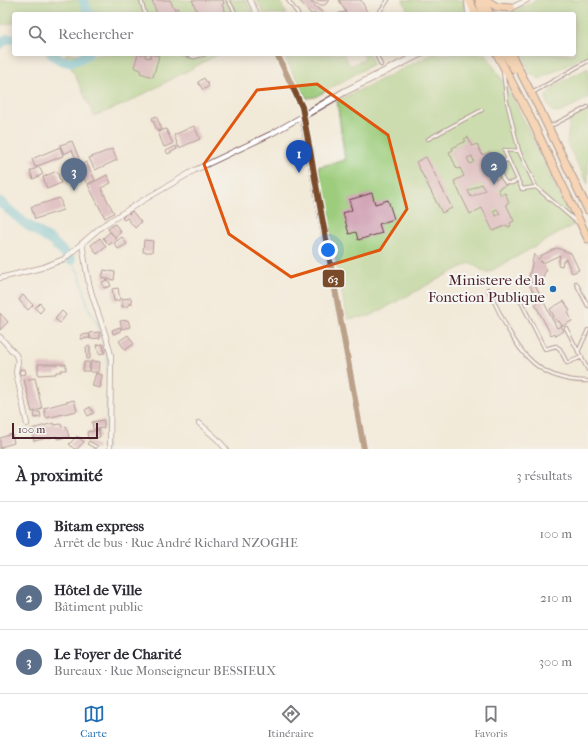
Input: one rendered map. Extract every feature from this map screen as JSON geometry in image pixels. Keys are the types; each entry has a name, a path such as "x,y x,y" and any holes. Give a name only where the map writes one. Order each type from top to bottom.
{"main road":[{"path":"469,0 475,12"},
{"path":"478,0 482,12"},
{"path":"484,0 497,7 511,8"},
{"path":"484,0 489,12"},
{"path":"508,12 511,8"},
{"path":"499,56 588,239"},
{"path":"500,56 527,85"},
{"path":"512,56 588,210"},
{"path":"529,115 540,110"},
{"path":"575,184 588,193"}],"street":[{"path":"250,0 256,12"},
{"path":"469,0 469,12"},
{"path":"511,8 527,0"},
{"path":"278,56 302,107 364,449"},
{"path":"0,278 41,268 64,259 117,216 188,174 271,134 344,92 416,56"},
{"path":"82,243 90,289 109,342 112,356 110,449"},
{"path":"0,337 16,355 18,362 16,372 28,424"},
{"path":"199,423 218,439 226,449"}],"lane":[{"path":"141,0 144,12"},
{"path":"228,0 235,12"},
{"path":"288,0 297,12"},
{"path":"379,12 387,1 383,0"},
{"path":"377,56 381,65"},
{"path":"531,93 588,61"},
{"path":"502,64 507,102 519,151 536,187 581,226"},
{"path":"548,127 588,107"},
{"path":"428,138 482,110"},
{"path":"519,151 504,150 522,188 536,187"},
{"path":"508,159 504,161 500,167 500,176 506,183 512,183 518,180"},
{"path":"576,283 588,306"},
{"path":"488,289 514,341 534,364 557,378 572,381 588,381"},
{"path":"516,292 545,349 556,346 560,349 567,363 582,357"},
{"path":"566,328 588,370"},
{"path":"578,352 588,330"}],"highlighted area":[{"path":"317,84 388,135 407,209 380,250 291,277 229,234 204,164 257,90"}],"green space":[{"path":"0,0 246,0 252,12 12,12 12,23 0,25"},
{"path":"257,0 281,0 282,7 286,12 263,12"},
{"path":"403,0 462,0 464,4 464,12 408,12"},
{"path":"536,0 588,0 588,55 539,79 530,73 522,56 576,56 576,12 512,12"},
{"path":"66,56 215,56 125,104 94,116"},
{"path":"285,56 345,56 350,66 365,59 364,56 370,56 373,64 315,97 307,98 302,92"},
{"path":"429,56 487,56 514,100 574,225 487,273 470,263 370,316 347,319 318,167 345,160 337,101"},
{"path":"588,68 588,98 559,113 552,111 547,103 546,96 556,85"},
{"path":"588,108 588,184 567,144 570,117"}],"building":[{"path":"152,0 170,0 175,10 177,7 179,12 156,12"},
{"path":"192,0 223,0 224,3 222,5 226,12 197,12"},
{"path":"299,0 308,0 322,12 309,12"},
{"path":"312,0 329,0 325,5 321,5 314,3"},
{"path":"339,0 361,0 367,12 346,12"},
{"path":"137,56 145,56 150,58 150,56 159,56 153,77 140,73 141,70 134,67"},
{"path":"204,78 209,86 203,90 198,82"},
{"path":"156,116 162,129 157,131 152,118"},
{"path":"194,126 200,139 179,148 174,135"},
{"path":"166,129 173,144 164,147 158,132"},
{"path":"468,137 472,146 477,144 482,155 490,152 496,164 488,168 491,173 494,172 496,176 493,178 495,180 502,177 506,185 498,189 501,195 505,193 509,202 506,204 514,221 510,223 511,226 508,227 507,225 493,231 482,208 470,214 454,181 464,176 460,168 457,169 449,152 453,150 452,148 466,141 464,139","holes":["472,156 474,162 470,164 467,158","481,184 485,190 471,197 468,191","497,209 500,214 496,216 493,211"]},
{"path":"72,141 81,163 78,164 72,150 64,154 60,145"},
{"path":"176,146 177,149 168,154 166,151"},
{"path":"60,147 63,156 35,167 32,159"},
{"path":"112,149 117,160 95,170 89,158"},
{"path":"426,157 452,208 442,213 416,162"},
{"path":"86,162 95,180 87,184 78,167"},
{"path":"39,167 43,174 33,179 30,171"},
{"path":"57,171 61,183 47,189 43,177"},
{"path":"107,175 111,183 101,188 114,213 105,218 88,185"},
{"path":"372,193 375,204 388,200 394,219 379,224 382,233 358,240 356,232 349,234 343,213 352,210 349,200"},
{"path":"60,198 63,210 35,219 31,207"},
{"path":"132,211 141,222 135,228 127,218 124,220 122,218 128,212 129,214"},
{"path":"115,224 121,232 115,237 108,229"},
{"path":"110,232 116,238 109,245 103,238"},
{"path":"122,237 127,244 118,249 114,243"},
{"path":"100,238 106,247 97,254 91,245"},
{"path":"144,240 153,241 152,252 143,252"},
{"path":"557,248 571,253 579,270 572,273 566,259 563,261 562,266 558,265 560,255 543,263 540,261 547,271 545,272 542,281 539,280 538,283 536,278 528,282 534,254 538,259 540,256"},
{"path":"104,270 115,272 114,280 102,278"},
{"path":"108,280 111,286 104,288 102,282"},
{"path":"528,282 534,283 557,328 561,326 564,331 556,336 555,333 551,335 535,304 538,302"},
{"path":"118,288 120,300 114,301 112,289"},
{"path":"23,295 33,305 28,310 19,300"},
{"path":"131,298 132,304 122,307 122,299"},
{"path":"564,301 570,311 568,312 572,321 562,326 559,321 557,322 550,309"},
{"path":"40,303 44,308 40,313 35,308"},
{"path":"62,311 66,315 60,323 55,319"},
{"path":"0,313 8,322 0,330"},
{"path":"128,320 130,327 122,329 120,321"},
{"path":"120,327 121,331 113,334 112,330"},
{"path":"100,332 100,338 90,339 90,333"},
{"path":"89,334 90,338 81,339 81,335"},
{"path":"128,335 134,344 125,350 119,341"},
{"path":"103,344 105,353 99,354 97,345"},
{"path":"90,346 90,359 87,359 86,347"},
{"path":"91,361 100,362 99,372 90,372"},
{"path":"84,362 89,362 89,371 83,371"},
{"path":"38,364 66,364 66,370 56,372 56,374 38,375"},
{"path":"25,369 26,374 20,375 19,370"},
{"path":"96,373 102,375 100,388 92,386"},
{"path":"35,378 42,409 32,412 24,380"},
{"path":"74,400 77,411 46,418 44,408"},
{"path":"90,407 94,413 88,416 85,410"},
{"path":"40,412 41,417 35,418 34,413"},
{"path":"104,420 104,428 93,429 92,422"},
{"path":"54,423 54,425 61,424 62,427 66,426 69,437 57,439 57,436 34,441 31,429"},
{"path":"99,430 100,437 88,439 87,432"},
{"path":"12,434 14,443 1,447 2,449 0,449 0,438"},
{"path":"77,436 84,442 77,449 74,449 69,444"},
{"path":"89,441 98,446 96,449 87,444"}],"waterway":[{"path":"83,0 88,12"},
{"path":"0,44 7,39 12,39"},
{"path":"54,56 66,62 74,61 84,56"},
{"path":"0,202 23,222 53,242 71,260"},
{"path":"71,260 79,273 89,309 97,323 107,352 108,373 106,449"}],"transit line":[{"name":"63","path":"278,56 302,107 364,449"}],"place":[{"name":"Bitam express","path":"299,173"},
{"name":"Hôtel de Ville","path":"494,185"},
{"name":"Le Foyer de Charité","path":"74,191"},
{"name":"Ministere de la Fonction Publique","path":"553,289"}]}
